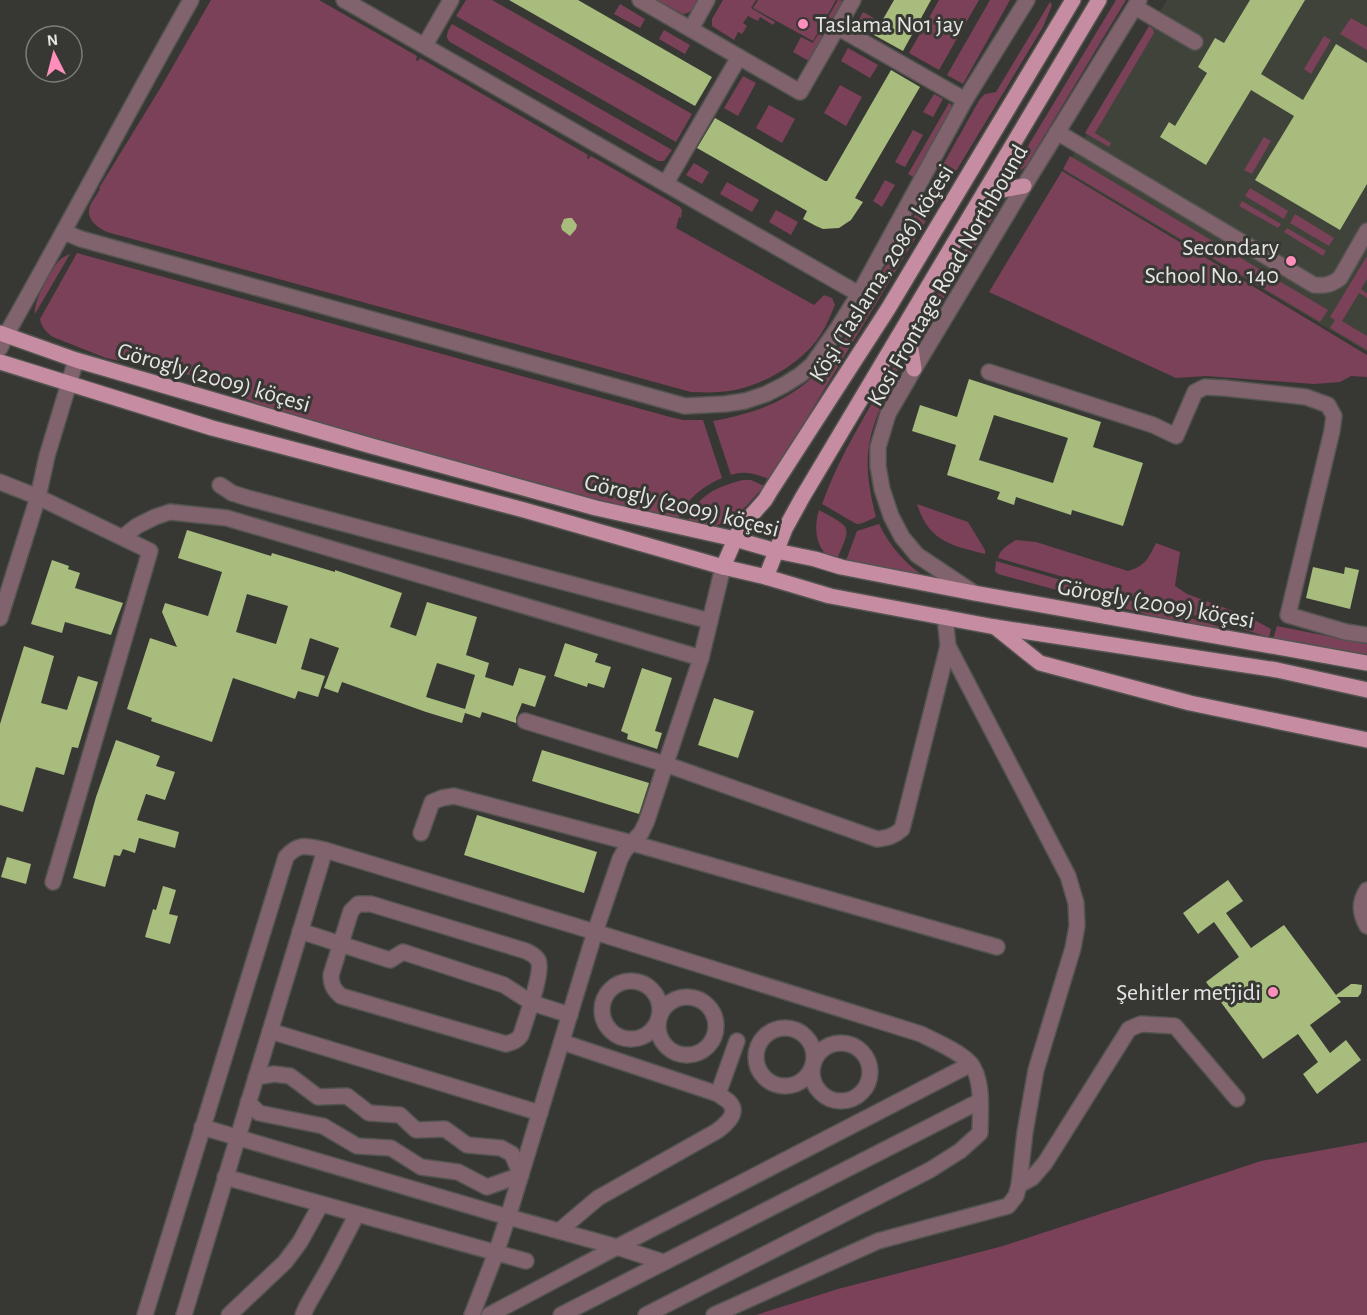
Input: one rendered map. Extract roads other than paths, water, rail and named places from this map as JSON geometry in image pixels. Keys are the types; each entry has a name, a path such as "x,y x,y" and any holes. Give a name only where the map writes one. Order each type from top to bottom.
{"main road":[{"name":"Köşi (Taslama, 2086) köçesi","path":"723,567 740,528 771,490 888,309 1073,0"},
{"name":"Köşi (Taslama, 2086) köçesi","path":"766,577 785,529 802,498 1099,0"},
{"path":"985,193 1024,186"},
{"path":"907,323 914,369"},
{"name":"Görogly (2009) köçesi","path":"2,339 596,508 735,539 840,567 1367,663"},
{"name":"Görogly (2009) köçesi","path":"0,362 212,428 525,510 830,596 995,627 1277,670 1367,690"},
{"path":"995,627 1040,663 1190,702 1367,740"}],"street":[{"path":"2,339 64,232 191,0"},
{"path":"344,0 859,294"},
{"path":"425,45 451,0"},
{"path":"640,0 800,92 853,0"},
{"path":"691,29 708,0"},
{"path":"64,232 92,242 685,406 725,405 745,401 766,394 800,375 812,365 859,294 965,100 1027,0"},
{"path":"1137,3 1195,42"},
{"name":"Kosi Frontage Road Northbound","path":"974,593 917,555 902,537 891,516 882,489 878,466 878,447 888,414 914,369 1137,3"},
{"path":"837,27 965,100"},
{"path":"666,183 739,57"},
{"path":"1057,132 1314,285 1325,286 1340,278 1367,231"},
{"path":"0,618 38,497 47,456 76,360"},
{"path":"989,372 1153,425 1176,436 1195,392 1205,387 1306,397 1328,405 1334,416 1332,431 1288,615 1346,632 1367,635"},
{"path":"0,482 38,497 150,551 52,882"},
{"path":"220,485 232,493 248,498 710,621"},
{"path":"123,537 137,526 170,512 227,518 701,658"},
{"path":"472,1315 508,1217 595,932 620,859 641,833 701,658 723,567"},
{"path":"525,721 665,764 877,839 887,838 896,835 902,829 948,646 945,617"},
{"path":"714,1315 878,1241 1008,1206 1016,1196 1036,1070 1073,948 1077,926 1076,903 1068,876 948,646"},
{"path":"421,833 432,802 454,796 632,843 997,947"},
{"path":"145,1315 286,856 293,849 305,845 595,932 921,1034 947,1047 971,1064 978,1080 980,1133 960,1151 930,1170 646,1315"},
{"path":"184,1315 325,850"},
{"path":"1367,890 1361,907 1362,918 1367,926"},
{"path":"358,904 370,904 534,955 539,961 540,968 532,1003 521,1035 513,1042 506,1044 341,996 331,982 331,975 351,910 358,904"},
{"path":"300,931 390,960 403,952 504,985 532,1003 570,1015"},
{"path":"659,1019 658,1029 661,1038 666,1046 675,1052 694,1054 703,1050 711,1043 715,1034 716,1025 710,1008 695,998 686,997 669,1003 663,1010 659,1019 654,1027 648,1033 639,1037 622,1037 607,1026 603,1018 604,1000 608,992 623,982 640,983 655,993 660,1010 659,1019"},
{"path":"577,992 604,1000"},
{"path":"1019,1185 1032,1178 1045,1163 1130,1029 1141,1024 1175,1026 1237,1099"},
{"path":"779,1029 798,1031 811,1045 814,1064 804,1079 796,1084 777,1085 768,1081 757,1066 758,1047 762,1039 770,1032 779,1029"},
{"path":"270,1031 540,1113"},
{"path":"715,1034 758,1047"},
{"path":"718,1094 737,1041"},
{"path":"559,1231 598,1198 717,1131 728,1123 733,1115 730,1102 718,1094 562,1042"},
{"path":"489,1315 971,1064"},
{"path":"256,1077 274,1074 290,1076 318,1097 347,1096 369,1113 400,1115 416,1130 445,1129 467,1145 501,1148 512,1154 521,1175"},
{"path":"561,1315 980,1101"},
{"path":"248,1102 259,1113 323,1126 357,1146 391,1148 421,1167 458,1172 487,1187 521,1175"},
{"path":"202,1126 663,1262"},
{"path":"225,1178 526,1261"},
{"path":"229,1315 285,1262 300,1242 321,1204"},
{"path":"303,1315 357,1214"}],"place":[{"name":"Taslama No1 jay","path":"803,24"},
{"name":"Secondary School No. 140","path":"1291,261"},
{"name":"Şehitler metjidi","path":"1273,992"}]}
